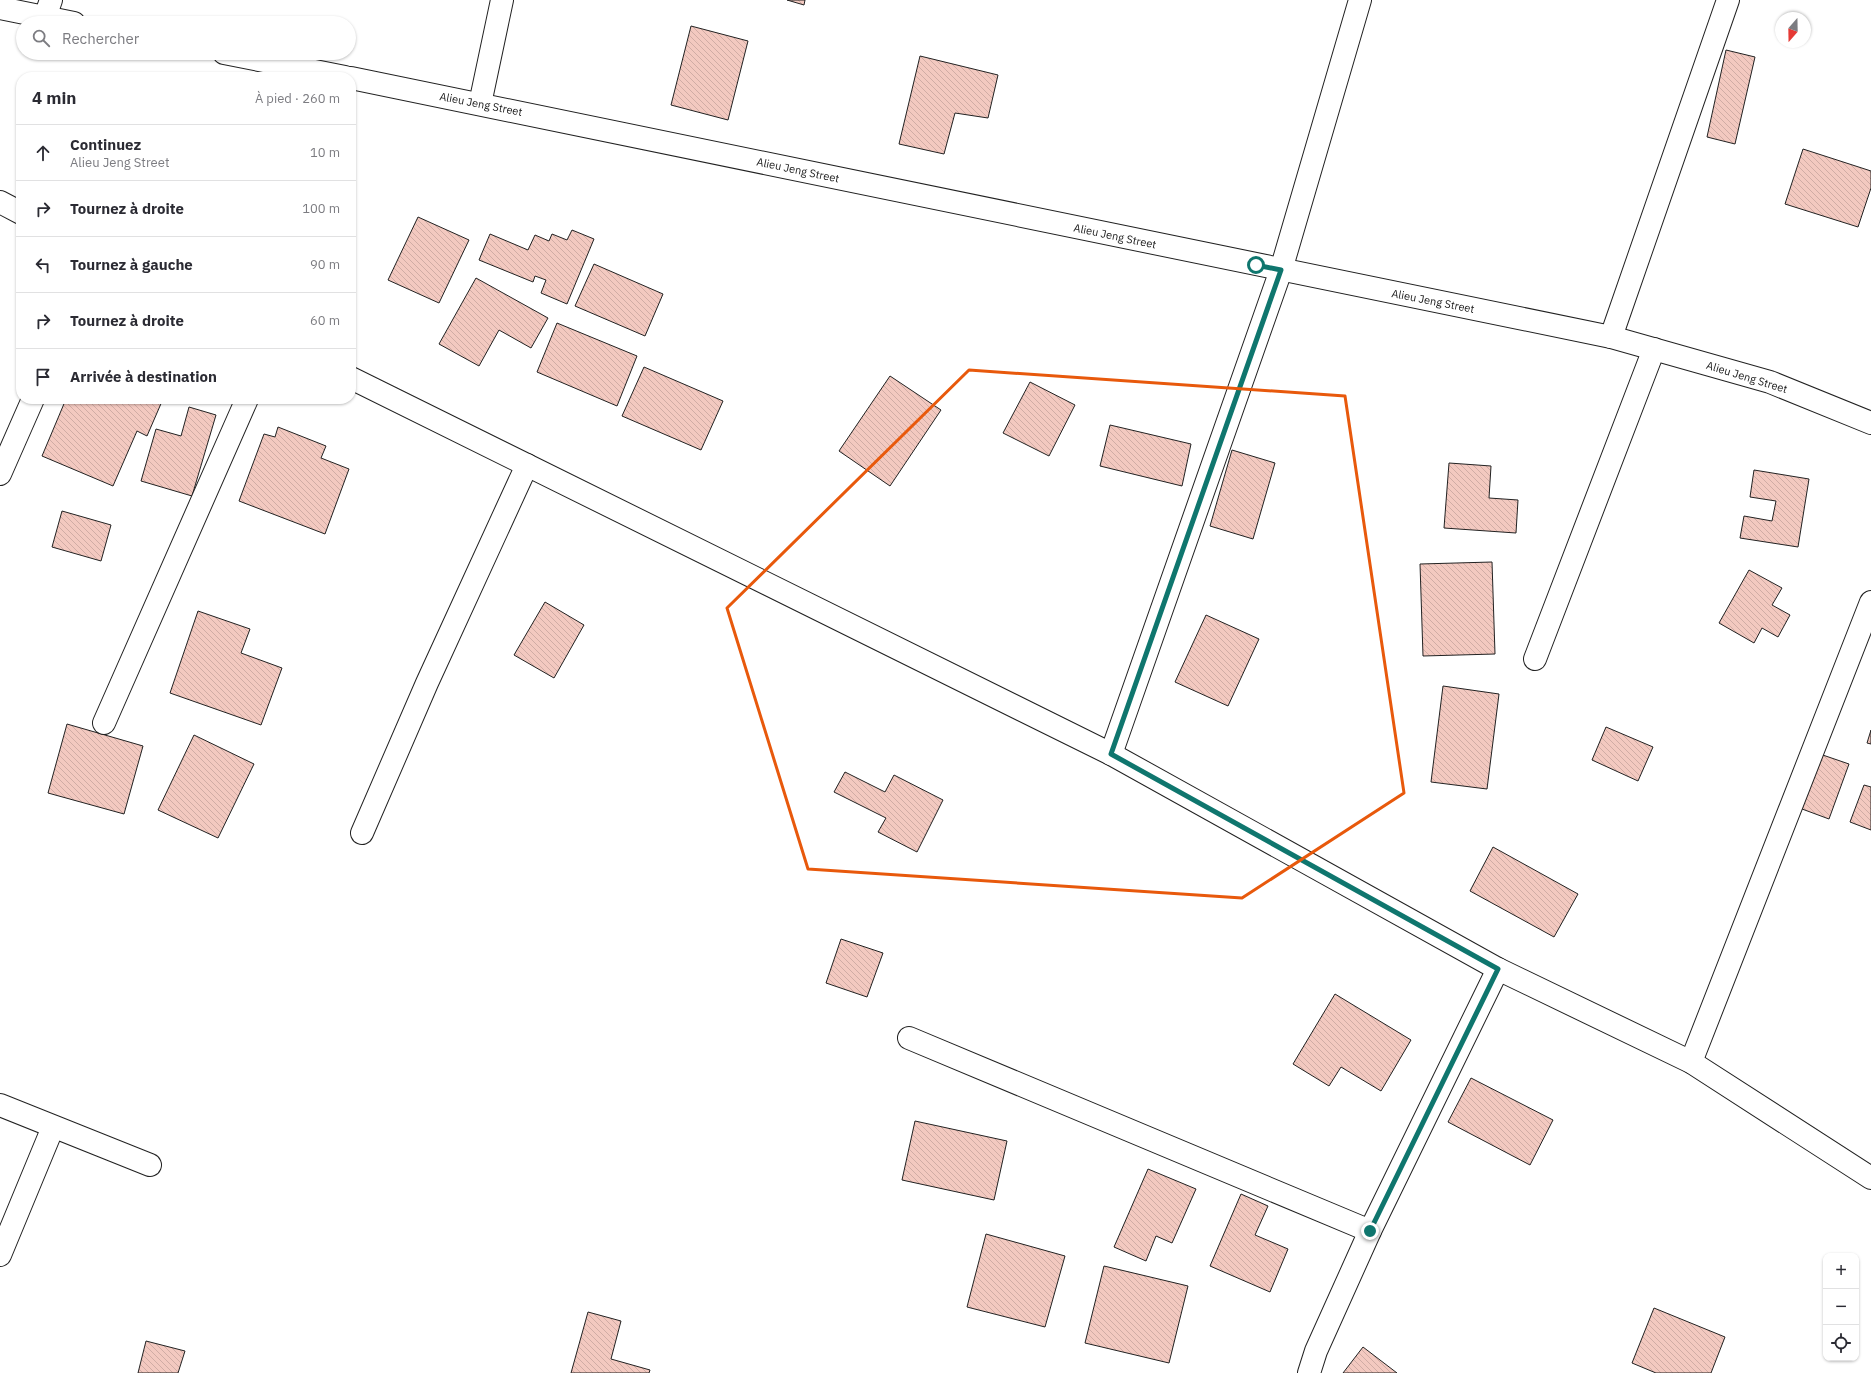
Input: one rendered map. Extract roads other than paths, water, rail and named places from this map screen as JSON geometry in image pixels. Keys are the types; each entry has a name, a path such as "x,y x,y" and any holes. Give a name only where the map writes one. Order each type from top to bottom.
{"street":[{"path":"480,104 502,0"},
{"path":"1111,754 1281,270 1360,0"},
{"path":"1611,337 1728,0"},
{"path":"0,8 48,9 61,16"},
{"path":"259,60 320,72"},
{"name":"Alieu Jeng Street","path":"356,79 1611,337 1770,382 1871,423"},
{"path":"0,202 16,210"},
{"path":"1535,659 1654,349"},
{"path":"356,380 1111,754 1498,969 1691,1062 1871,1178"},
{"path":"0,474 31,404"},
{"path":"104,722 245,404"},
{"path":"362,832 427,683 527,465"},
{"path":"1691,1062 1871,602"},
{"path":"1309,1373 1316,1351 1370,1231 1498,969"},
{"path":"909,1038 1370,1231"},
{"path":"0,1104 53,1127 150,1165"},
{"path":"0,1255 53,1127"}]}
